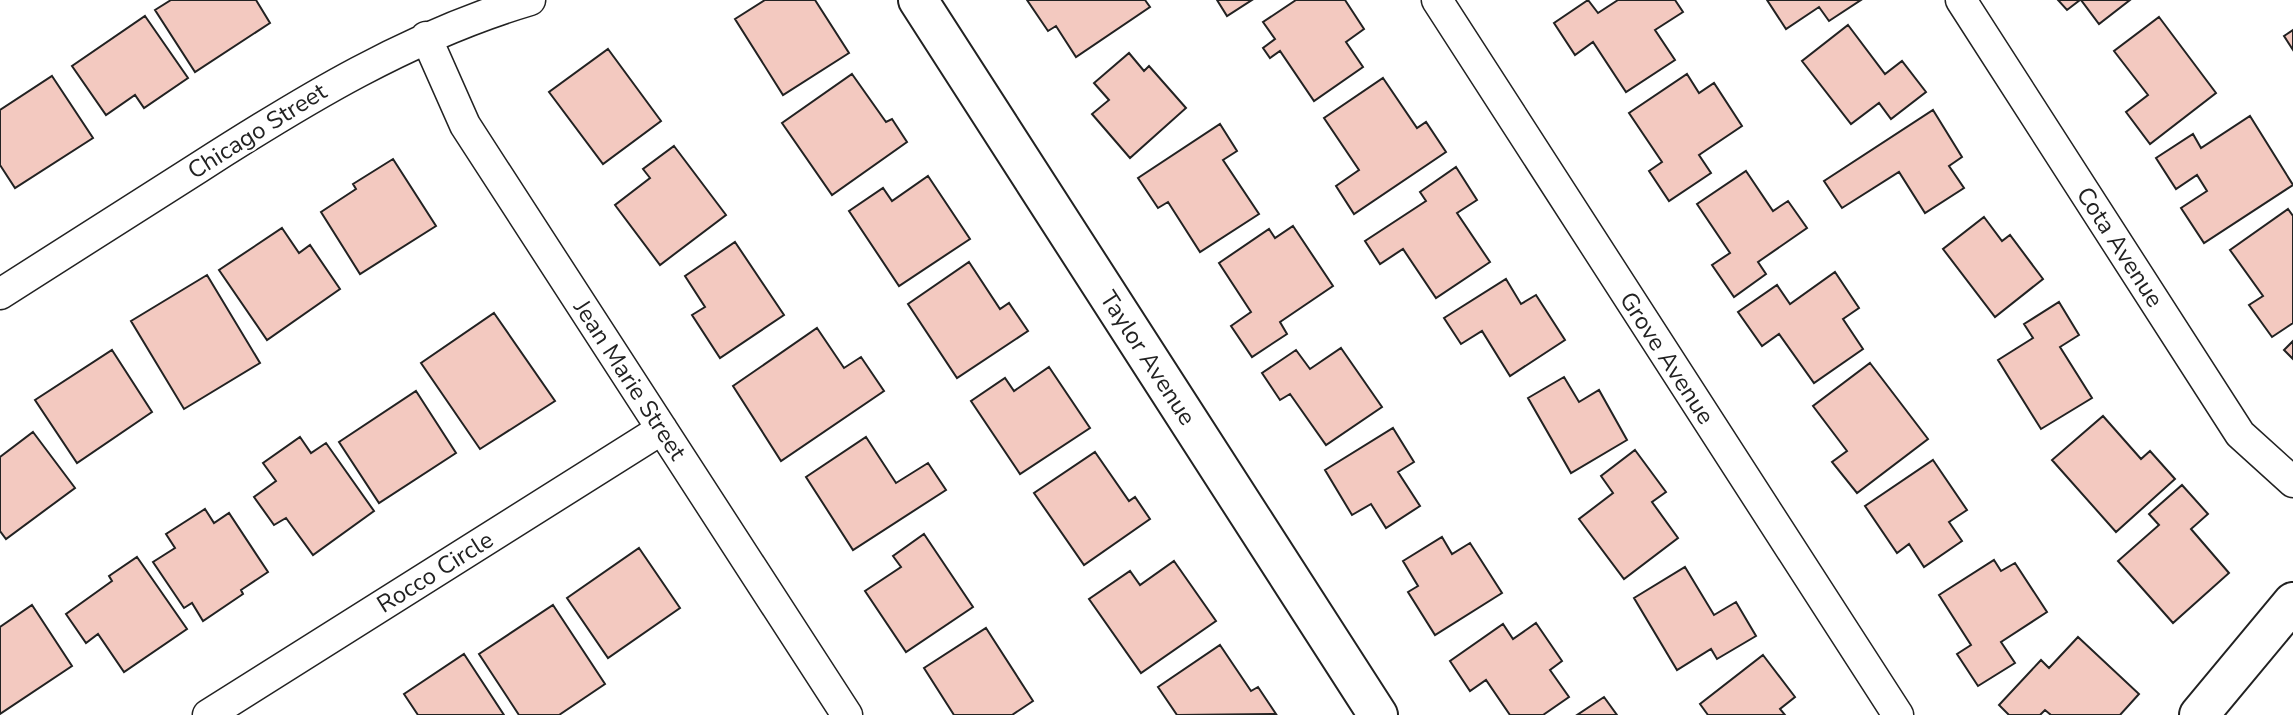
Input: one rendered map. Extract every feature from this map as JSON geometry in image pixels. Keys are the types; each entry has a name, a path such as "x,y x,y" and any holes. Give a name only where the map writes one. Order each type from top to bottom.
{"street":[{"name":"Chicago Street","path":"0,294 314,94 426,37 478,15 530,0"},
{"name":"Taylor Avenue","path":"918,0 1378,715"},
{"name":"Grove Avenue","path":"1437,0 1898,715"},
{"name":"Cota Avenue","path":"1961,0 2240,434 2293,482"},
{"name":"Jean Marie Street","path":"426,37 465,125 847,715"},
{"name":"Rocco Circle","path":"208,715 662,429"},
{"path":"2199,715 2293,602"}],"building":[{"path":"171,0 256,0 270,23 195,72 155,10"},
{"path":"765,0 815,0 849,53 783,95 735,19"},
{"path":"1027,0 1145,0 1150,7 1076,57 1056,26 1048,31"},
{"path":"1217,0 1252,0 1227,16"},
{"path":"1296,0 1345,0 1364,29 1346,42 1363,67 1314,101 1280,51 1270,58 1263,48 1275,39 1263,22"},
{"path":"1588,0 1598,13 1618,0 1675,0 1683,12 1655,30 1675,60 1626,92 1593,42 1575,55 1554,23"},
{"path":"1767,0 1861,0 1829,21 1819,7 1786,29"},
{"path":"2058,0 2080,0 2067,10"},
{"path":"2081,0 2130,0 2099,24"},
{"path":"145,16 188,78 144,108 135,95 106,115 72,66"},
{"path":"2159,17 2216,93 2150,144 2126,112 2148,95 2114,51"},
{"path":"1848,25 1885,74 1902,61 1926,92 1891,119 1879,103 1851,124 1802,61"},
{"path":"2293,30 2293,50 2284,36"},
{"path":"608,49 661,121 603,164 549,92"},
{"path":"1129,53 1144,71 1149,66 1186,108 1130,158 1092,114 1109,100 1094,83"},
{"path":"852,74 886,122 892,119 907,142 832,195 782,123"},
{"path":"1687,74 1699,93 1714,83 1742,126 1699,155 1711,173 1669,201 1649,171 1662,162 1629,113"},
{"path":"52,76 93,138 15,188 0,165 0,110"},
{"path":"1383,78 1417,128 1426,122 1446,152 1354,214 1336,186 1359,170 1324,118"},
{"path":"1933,110 1962,157 1949,166 1964,188 1925,213 1899,172 1842,208 1824,181"},
{"path":"2250,116 2293,185 2204,243 2181,208 2207,191 2197,175 2176,189 2156,158 2193,134 2201,148"},
{"path":"1220,124 1237,151 1223,160 1259,214 1200,252 1168,202 1158,208 1138,178"},
{"path":"674,146 726,215 660,265 615,205 650,178 643,169"},
{"path":"393,159 436,226 360,274 321,212 356,189 353,184"},
{"path":"1456,167 1477,200 1457,213 1490,262 1436,298 1403,249 1380,264 1365,241 1426,201 1420,192"},
{"path":"1746,171 1773,211 1788,201 1807,228 1758,262 1766,274 1734,297 1712,265 1730,253 1697,204"},
{"path":"928,176 970,239 899,286 849,211 883,188 892,201"},
{"path":"2288,209 2293,216 2293,323 2272,337 2249,305 2263,296 2230,250"},
{"path":"1984,217 2002,241 2010,235 2043,279 1995,317 1943,249"},
{"path":"1293,226 1333,286 1280,322 1287,334 1252,357 1231,326 1251,312 1219,263 1269,229 1275,238"},
{"path":"282,228 299,253 310,245 340,289 267,340 219,270"},
{"path":"735,242 784,315 720,358 692,315 705,307 685,276"},
{"path":"969,262 1000,309 1009,303 1028,331 957,378 908,304"},
{"path":"1835,272 1859,308 1843,319 1863,349 1814,383 1779,334 1762,346 1738,312 1777,285 1790,304"},
{"path":"207,275 260,363 184,409 131,321"},
{"path":"1506,279 1521,304 1536,295 1565,340 1510,376 1482,331 1461,344 1444,318"},
{"path":"2059,302 2079,335 2060,347 2092,398 2041,429 1998,360 2033,338 2024,324"},
{"path":"494,313 555,401 480,449 421,363"},
{"path":"817,328 844,368 861,357 884,391 781,461 733,386"},
{"path":"2293,341 2293,359 2284,350"},
{"path":"1341,348 1382,407 1326,445 1290,394 1280,400 1262,373 1296,350 1310,369"},
{"path":"112,350 152,412 77,463 35,400"},
{"path":"1870,363 1928,439 1857,493 1832,462 1847,451 1813,406"},
{"path":"1049,367 1090,428 1020,474 971,401 1005,378 1014,391"},
{"path":"1564,377 1579,402 1599,390 1627,440 1571,473 1528,398"},
{"path":"416,391 456,453 379,503 339,442"},
{"path":"2103,416 2141,459 2150,451 2175,479 2116,532 2052,460"},
{"path":"1393,428 1414,462 1398,472 1420,506 1386,528 1371,504 1352,515 1325,470"},
{"path":"33,432 75,488 6,539 0,531 0,457"},
{"path":"300,437 311,453 326,443 374,511 313,555 286,518 274,525 254,497 276,481 263,463"},
{"path":"866,437 896,483 928,463 946,490 853,550 806,477"},
{"path":"1635,450 1666,492 1652,502 1678,538 1624,579 1579,519 1613,493 1601,476"},
{"path":"1095,452 1129,501 1135,497 1150,519 1084,565 1034,493"},
{"path":"1933,460 1967,510 1949,522 1962,541 1924,567 1909,544 1897,553 1865,506"},
{"path":"2182,485 2208,514 2191,529 2229,573 2173,623 2118,561 2159,525 2149,514"},
{"path":"205,509 214,523 229,513 268,572 241,590 243,594 203,621 192,603 184,608 153,562 175,548 166,534"},
{"path":"924,534 973,607 906,652 865,591 901,567 893,556"},
{"path":"1442,537 1452,554 1470,543 1502,593 1435,635 1408,592 1418,586 1403,561"},
{"path":"639,548 680,608 608,658 567,598"},
{"path":"137,557 187,629 124,672 98,634 86,643 66,614 112,581 109,576"},
{"path":"1994,560 2001,571 2015,563 2047,612 2001,642 2015,663 1978,686 1957,654 1971,645 1939,595"},
{"path":"1174,561 1216,621 1141,673 1089,599 1130,571 1140,585"},
{"path":"1685,567 1714,615 1736,602 1756,636 1717,659 1711,649 1677,670 1634,598"},
{"path":"32,605 72,666 0,714 0,627"},
{"path":"553,605 605,684 559,715 519,715 479,654"},
{"path":"1536,623 1562,661 1550,670 1569,697 1543,715 1510,715 1486,680 1470,691 1450,661 1503,624 1513,639"},
{"path":"986,628 1033,701 1012,715 954,715 924,668"},
{"path":"2078,637 2139,694 2120,715 2051,715 2045,710 2040,715 2009,715 1999,705 2041,660 2049,668"},
{"path":"1220,645 1251,691 1258,687 1276,714 1177,715 1158,687"},
{"path":"464,654 504,715 418,715 404,694"},
{"path":"1763,655 1795,697 1780,709 1785,715 1708,715 1700,704"},
{"path":"1604,697 1617,715 1577,715"}]}
